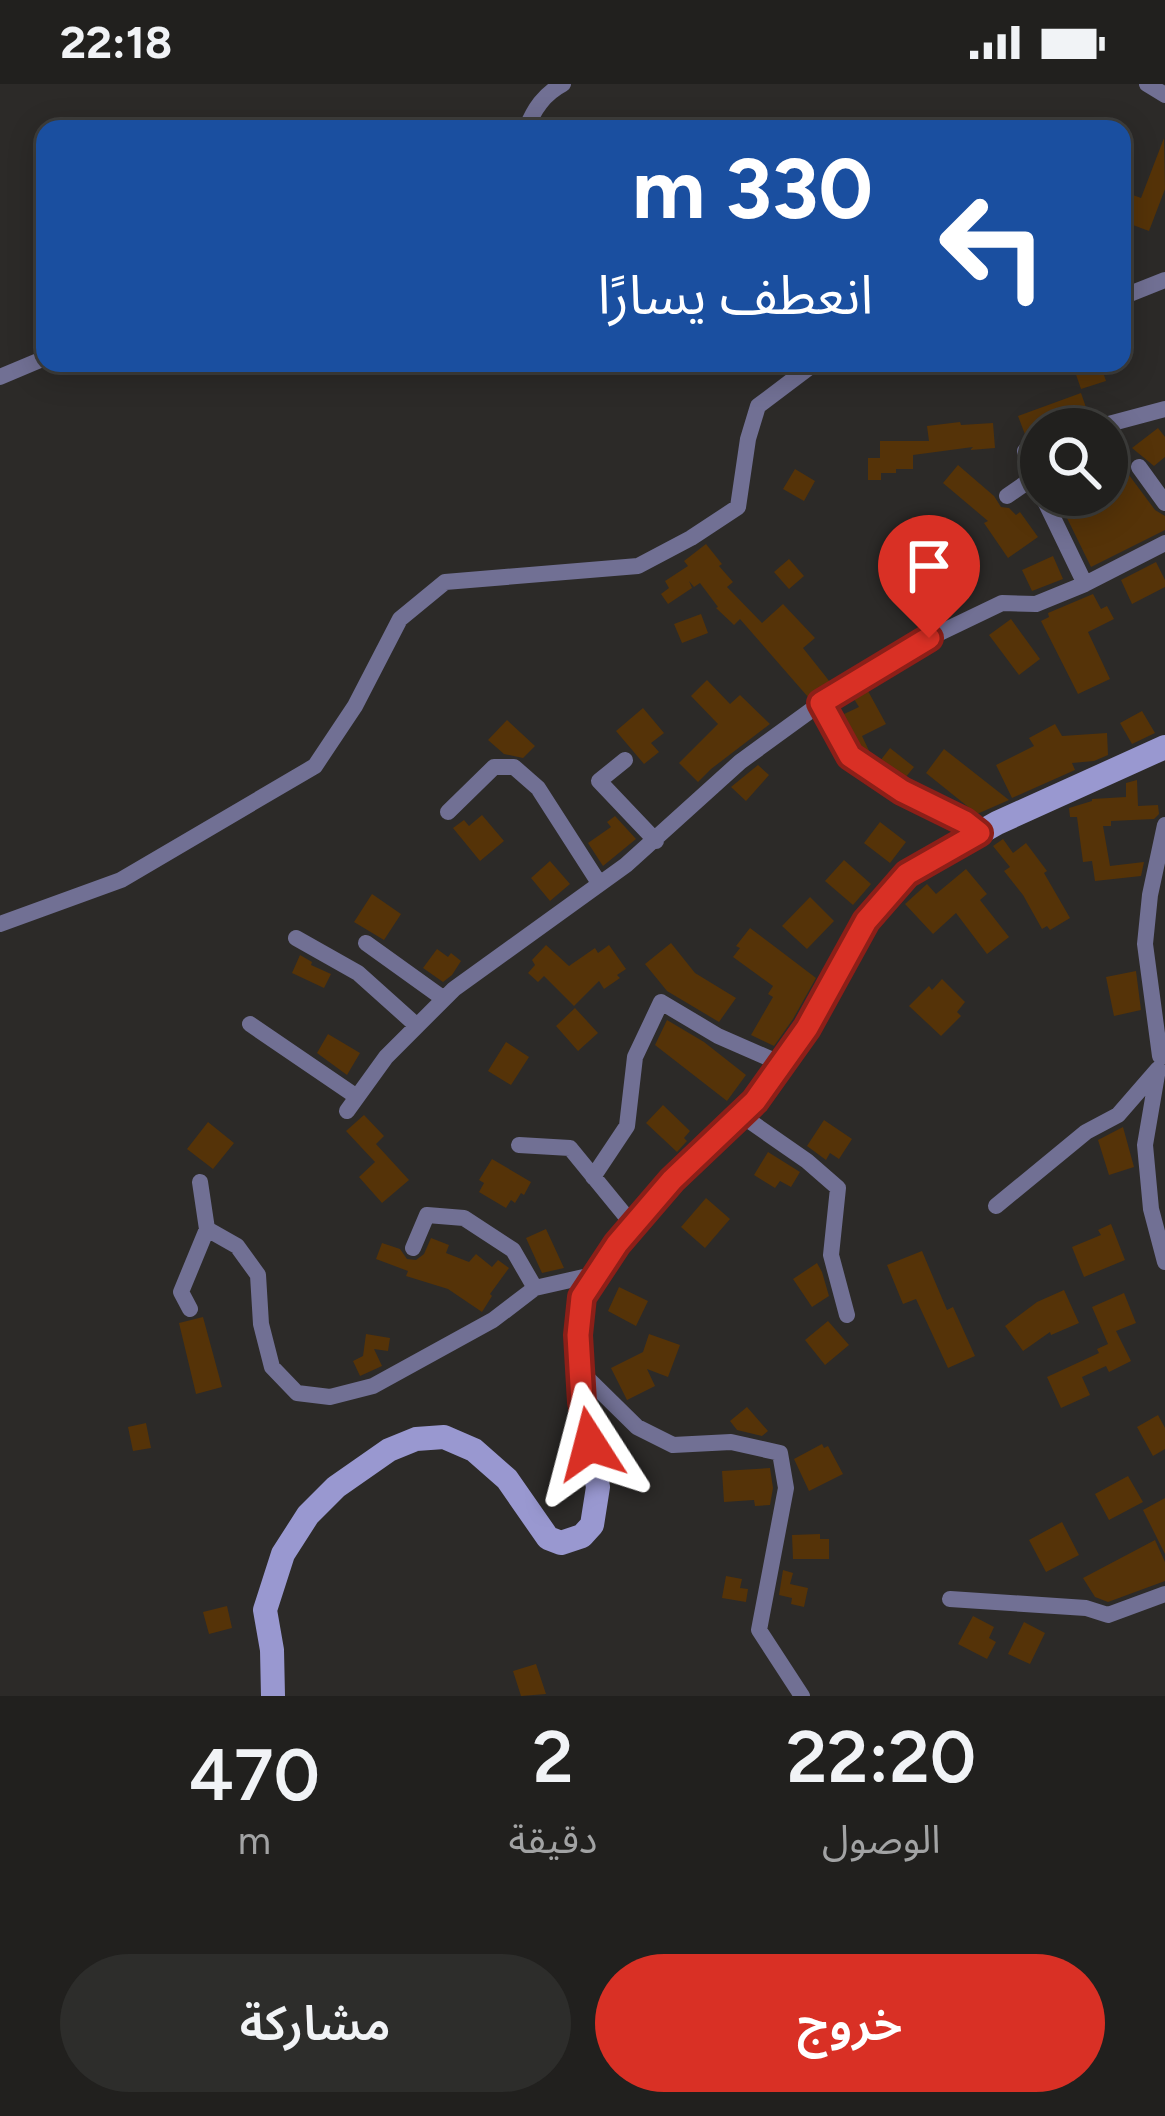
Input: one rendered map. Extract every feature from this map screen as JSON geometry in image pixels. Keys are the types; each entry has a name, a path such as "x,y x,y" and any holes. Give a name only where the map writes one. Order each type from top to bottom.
{"street":[{"path":"529,120 550,91 563,84"},
{"path":"1147,84 1165,95"},
{"path":"1131,293 1165,280"},
{"path":"0,377 36,362"},
{"path":"0,924 121,880 315,766 356,706 400,620 445,582 638,566 737,507 758,406 803,372"},
{"path":"1128,419 1165,409"},
{"path":"1138,466 1165,503"},
{"path":"1007,496 1020,493"},
{"path":"1052,516 1085,584"},
{"path":"250,1024 352,1104 386,1057 444,998 626,866 740,762 821,703 929,638 1002,602 1036,604 1165,543"},
{"path":"821,703 850,756 979,833"},
{"path":"273,1696 266,1610 283,1554 308,1515 336,1486 389,1450 416,1439 445,1438 474,1450 507,1479 548,1538 562,1543 582,1536 592,1525 598,1486 582,1402 578,1335 582,1297 633,1225 672,1180 755,1101 807,1028 866,921 907,874 979,833 1165,747"},
{"path":"626,760 599,781 656,841"},
{"path":"448,812 494,767 514,767 538,788 599,883"},
{"path":"1165,825 1145,944 1161,1060 1145,1145 1151,1209 1165,1262"},
{"path":"296,938 358,974 416,1025"},
{"path":"366,944 444,998"},
{"path":"592,1177 627,1126 635,1057 661,1002 718,1036 782,1064"},
{"path":"996,1206 1086,1132 1118,1115 1161,1060"},
{"path":"741,1114 838,1187 831,1255 847,1315"},
{"path":"518,1145 570,1148 633,1225"},
{"path":"190,1310 181,1292 207,1229 200,1182"},
{"path":"413,1248 428,1215 464,1218 513,1250 535,1288"},
{"path":"207,1229 237,1246 257,1275 261,1324 272,1367 297,1394 330,1397 373,1386 493,1320 535,1288 597,1274"},
{"path":"580,1371 637,1427 673,1445 731,1442 781,1453 786,1488 759,1630 802,1696"},
{"path":"950,1599 1086,1609 1108,1615 1165,1594"}],"building":[{"path":"1164,138 1165,189 1149,231 1131,224 1131,194 1141,198"},
{"path":"1075,372 1103,372 1106,381 1081,389"},
{"path":"1081,393 1086,408 1040,408"},
{"path":"993,423 995,448 913,455 913,469 896,469 896,473 881,473 881,480 868,480 868,458 880,458 880,441 929,441 927,426"},
{"path":"1158,428 1165,437 1165,457 1154,466 1132,448"},
{"path":"958,465 1001,507 1016,515 1020,512 1038,537 1008,558 984,523 988,521 943,483"},
{"path":"795,469 815,481 804,501 783,489"},
{"path":"1128,476 1165,516 1165,530 1091,567 1067,518 1128,516"},
{"path":"706,544 733,582 727,587 762,623 783,604 815,638 803,648 830,682 808,697 740,619 734,625 716,608 700,583 694,587 689,581 692,588 668,604 661,594 669,588 665,581 688,566 684,561"},
{"path":"1053,556 1063,579 1032,591 1022,570"},
{"path":"789,559 804,576 789,589 774,572"},
{"path":"1156,562 1165,587 1132,604 1121,580"},
{"path":"1093,594 1114,619 1088,632 1110,679 1078,694 1041,621 1048,613"},
{"path":"701,614 708,633 682,643 674,624"},
{"path":"1011,619 1040,659 1019,675 989,635"},
{"path":"707,680 730,704 740,695 770,724 698,782 679,763 718,724 691,696"},
{"path":"868,691 886,724 862,736 871,755 860,747 842,715 859,707 854,699"},
{"path":"643,708 664,733 651,743 659,752 644,764 616,731"},
{"path":"1142,711 1155,733 1132,744 1120,723"},
{"path":"507,720 535,746 523,758 504,754 488,740"},
{"path":"1055,724 1062,736 1107,733 1108,755 1072,763 1075,770 1012,798 996,765 1034,746 1029,738"},
{"path":"890,748 914,767 905,778 880,761"},
{"path":"944,749 1009,800 977,814 926,773"},
{"path":"758,765 769,775 746,801 731,787"},
{"path":"1137,780 1138,806 1158,805 1159,814 1154,819 1111,821 1111,826 1103,826 1110,866 1144,862 1141,876 1095,881 1092,861 1083,862 1077,817 1070,817 1069,808 1092,799 1126,797 1126,783"},
{"path":"482,815 504,841 480,861 453,828 464,820 469,826"},
{"path":"615,816 636,839 603,866 588,843 611,827 607,822"},
{"path":"880,822 906,842 890,863 864,843"},
{"path":"1003,839 1013,853 1026,843 1047,871 1070,918 1050,930 1042,929 1004,871 1010,867 993,846"},
{"path":"844,860 871,884 853,905 825,881"},
{"path":"550,861 570,884 550,901 531,878"},
{"path":"966,869 987,894 980,900 1009,937 987,954 956,913 933,934 905,904 927,884 936,894"},
{"path":"372,894 401,914 384,940 354,922"},
{"path":"810,897 834,921 807,949 782,926"},
{"path":"750,928 816,978 774,1046 751,1035 773,997 768,994 773,986 733,957"},
{"path":"671,943 695,973 736,998 719,1022 667,991 645,964"},
{"path":"546,945 569,966 595,948 598,953 609,945 626,969 604,989 599,981 574,1006 544,976 538,982 528,973 535,965 532,960"},
{"path":"437,949 461,961 443,982 423,968"},
{"path":"300,955 331,974 324,988 292,973"},
{"path":"1136,971 1141,1010 1114,1016 1106,977"},
{"path":"942,979 965,1002 957,1012 961,1016 941,1036 909,1006"},
{"path":"575,1008 598,1033 578,1051 556,1026"},
{"path":"667,1020 746,1075 727,1101 655,1045"},
{"path":"328,1034 360,1053 347,1075 317,1053"},
{"path":"506,1042 529,1057 511,1085 488,1071"},
{"path":"663,1105 690,1131 677,1152 646,1123"},
{"path":"364,1115 384,1136 376,1144 409,1180 382,1203 359,1177 375,1162 346,1131"},
{"path":"824,1120 852,1139 839,1159 830,1153 826,1160 807,1146"},
{"path":"208,1122 234,1143 213,1169 187,1149"},
{"path":"1123,1127 1134,1167 1109,1175 1098,1140"},
{"path":"768,1152 800,1172 791,1187 780,1181 775,1188 754,1175"},
{"path":"492,1159 531,1182 524,1195 506,1208 479,1192 484,1183 479,1180"},
{"path":"706,1198 730,1219 705,1248 681,1227"},
{"path":"1111,1224 1125,1260 1084,1277 1072,1247 1101,1235 1098,1230"},
{"path":"546,1229 564,1268 542,1273 526,1238"},
{"path":"431,1238 449,1245 446,1253 469,1262 476,1254 492,1267 498,1260 509,1268 482,1312 448,1289 406,1276 408,1271 376,1259 382,1243 416,1260"},
{"path":"922,1251 947,1310 953,1307 975,1356 948,1368 916,1299 903,1304 887,1265"},
{"path":"817,1263 829,1296 812,1307 793,1279"},
{"path":"619,1287 648,1301 636,1326 608,1311"},
{"path":"1064,1290 1079,1323 1050,1332 1023,1351 1005,1326 1037,1302"},
{"path":"1124,1293 1136,1323 1116,1331 1131,1361 1109,1372 1106,1366 1082,1377 1090,1395 1061,1408 1047,1377 1099,1353 1097,1349 1108,1344 1092,1307"},
{"path":"203,1317 222,1387 196,1394 179,1323"},
{"path":"828,1321 849,1345 825,1365 805,1340"},
{"path":"366,1334 390,1338 388,1351 374,1349 382,1366 360,1376 353,1361 363,1356"},
{"path":"649,1334 680,1345 668,1377 647,1369 655,1386 627,1400 611,1368 643,1352"},
{"path":"747,1407 768,1431 762,1436 737,1430 730,1421"},
{"path":"1158,1415 1165,1428 1165,1449 1153,1456 1137,1427"},
{"path":"146,1423 151,1448 133,1451 128,1427"},
{"path":"822,1444 828,1446 843,1474 809,1491 794,1459"},
{"path":"770,1468 770,1505 755,1506 754,1500 724,1502 722,1471"},
{"path":"1128,1476 1143,1502 1109,1520 1095,1494"},
{"path":"1165,1498 1165,1554 1143,1510"},
{"path":"1062,1522 1079,1555 1046,1572 1029,1540"},
{"path":"820,1534 820,1539 829,1539 829,1559 793,1559 792,1535"},
{"path":"1155,1540 1165,1562 1165,1581 1108,1602 1095,1597 1083,1578"},
{"path":"783,1570 793,1573 790,1584 808,1588 804,1607 779,1595"},
{"path":"726,1576 742,1579 740,1588 748,1589 746,1602 722,1598"},
{"path":"227,1606 232,1628 209,1634 203,1612"},
{"path":"973,1616 994,1627 989,1638 996,1642 987,1659 958,1644"},
{"path":"1024,1622 1045,1633 1030,1664 1008,1654"},
{"path":"536,1664 546,1694 521,1696 513,1671"}],"route":[{"path":"590,1444 578,1335 582,1297 617,1244 672,1180 755,1101 807,1028 866,921 907,874 979,833 850,756 821,703 929,638"}]}
